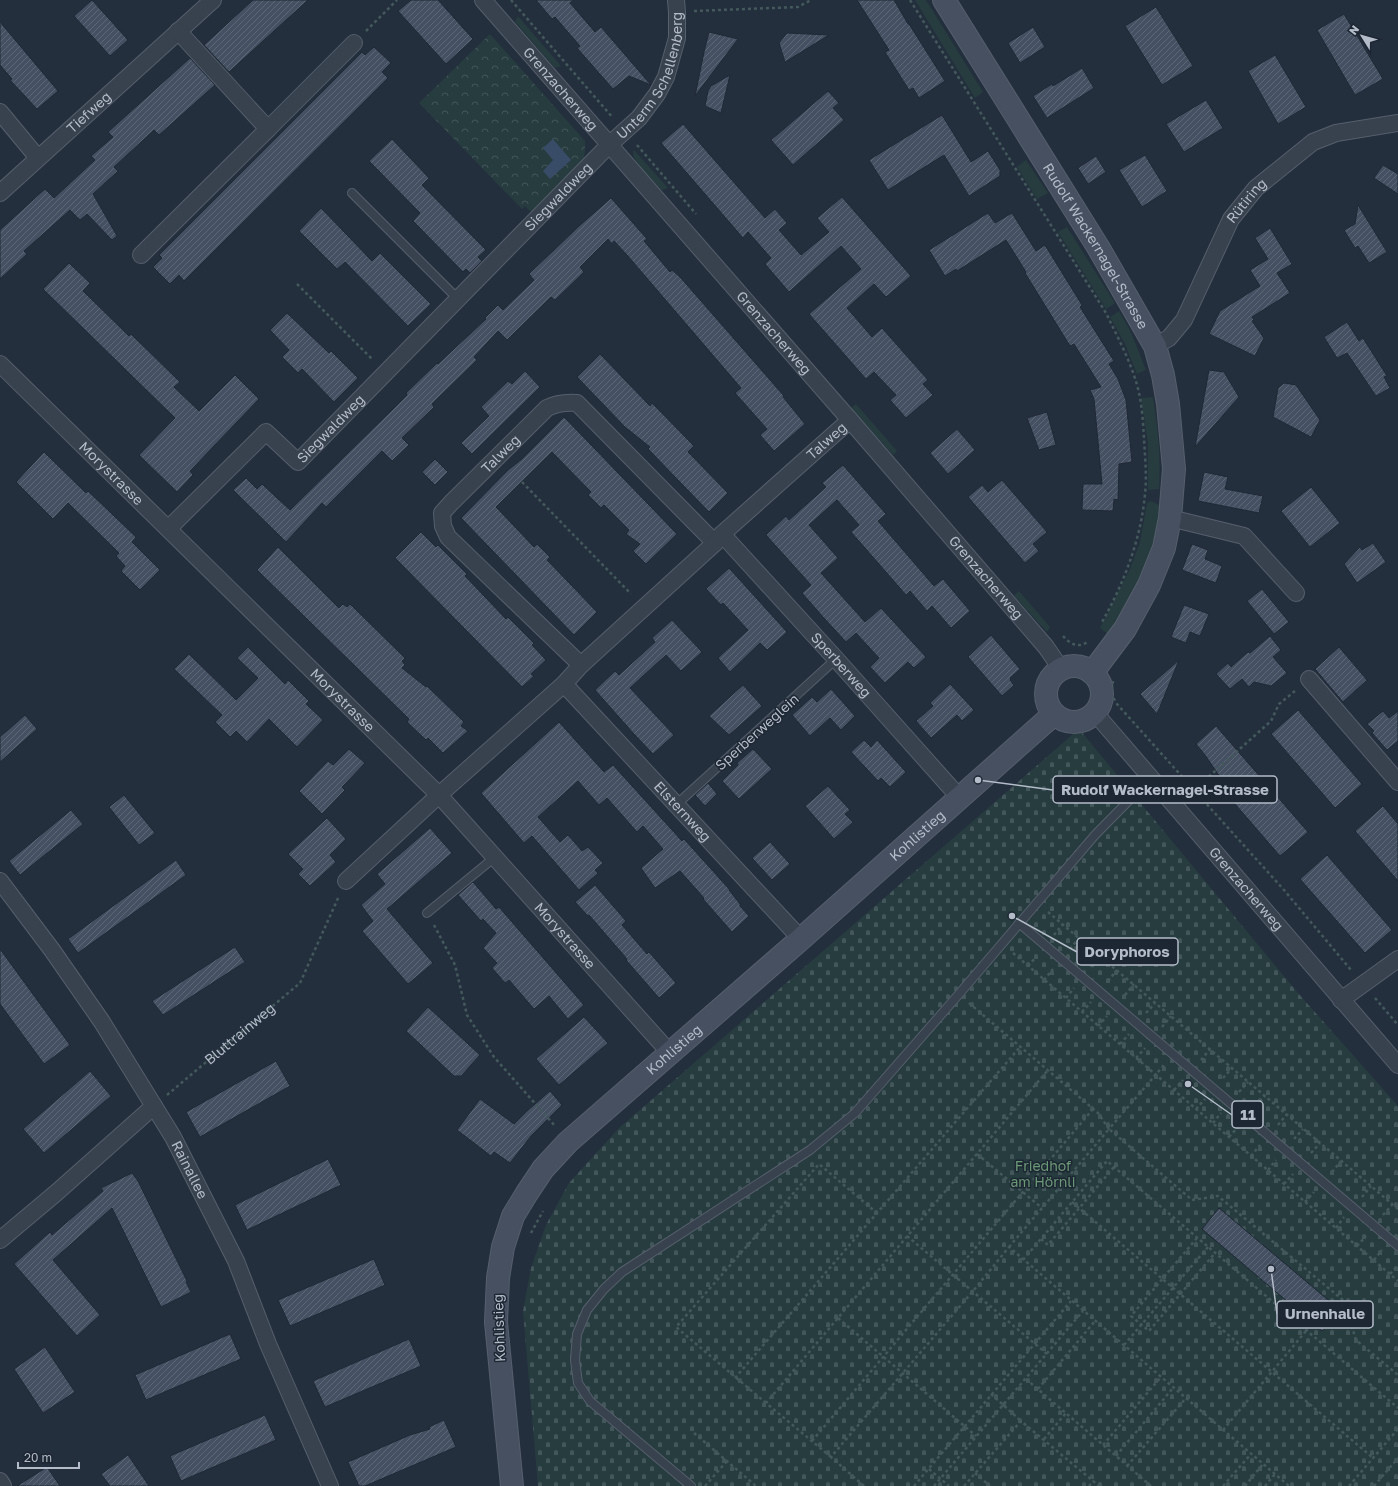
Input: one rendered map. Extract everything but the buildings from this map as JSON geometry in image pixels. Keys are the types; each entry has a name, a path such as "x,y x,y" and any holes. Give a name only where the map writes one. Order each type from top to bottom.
{"street":[{"name":"Tiefweg","path":"0,192 212,0"},
{"name":"Grenzacherweg","path":"483,0 1046,647 1061,670"},
{"name":"Rudolf Wackernagel-Strasse","path":"944,0 1098,247 1155,346 1163,375 1168,404 1174,469 1170,518 1164,548 1138,608 1125,629 1092,672"},
{"name":"Unterm Schellenberg","path":"609,145 639,118 666,77 677,38 676,6"},
{"path":"178,31 268,129"},
{"path":"141,255 354,43"},
{"path":"0,112 38,158"},
{"name":"Rütiring","path":"1155,346 1169,338 1184,320 1231,219 1256,188 1313,142 1336,133 1398,123"},
{"name":"Siegwaldweg","path":"169,528 266,432 298,462 609,145"},
{"name":"Morystrasse","path":"0,364 169,528 439,795 670,1053"},
{"name":"Talweg","path":"581,665 448,536 443,526 442,513 547,408 566,402 577,404 718,538"},
{"name":"Talweg","path":"439,795 564,684 581,665 718,538 850,420"},
{"path":"1170,518 1244,536 1296,593"},
{"name":"Sperberweg","path":"718,538 836,659 959,797"},
{"path":"1069,667 1085,668 1092,672 1098,679 1102,692 1100,705 1095,713 1088,719 1080,722 1061,720 1049,707 1046,699 1046,690 1054,674 1069,667"},
{"path":"1309,679 1398,782"},
{"name":"Elsternweg","path":"564,684 801,939"},
{"name":"Grenzacherweg","path":"1095,713 1174,802 1398,1066"},
{"name":"Kohlistieg","path":"512,1486 496,1322 498,1278 503,1247 514,1216 543,1169 566,1144 801,939 1054,714"},
{"path":"346,881 439,795"},
{"name":"Rainallee","path":"0,880 52,950 102,1022 172,1137 236,1261 268,1344 330,1486"},
{"path":"1341,1000 1398,959"},
{"path":"0,1240 56,1193 154,1106"},
{"path":"0,1481 3,1486"}],"lane":[{"path":"352,193 458,300"},
{"name":"Sperberweglein","path":"677,804 836,659"},
{"path":"691,1486 590,1401 578,1383 575,1360 577,1334 587,1310 604,1289 622,1272 810,1150 855,1114 1095,835 1152,777"},
{"path":"427,913 495,857"},
{"path":"1019,923 1398,1246"}],"path":[{"path":"354,43 396,0"},
{"path":"511,0 615,120"},
{"path":"676,6 798,7 811,0"},
{"path":"910,0 1106,313 1124,351 1137,386 1143,427 1146,466 1145,494 1139,530 1129,566 1112,604 1100,625"},
{"path":"297,284 386,373"},
{"path":"522,482 644,608"},
{"path":"1114,678 1111,694 1116,704 1284,890 1398,1025"},
{"path":"1174,802 1194,790 1271,721 1279,704 1309,679"},
{"name":"Bluttrainweg","path":"154,1106 300,983 346,881"},
{"path":"1037,902 1398,1209"},
{"path":"427,913 455,965 468,1015 494,1057 548,1117"},
{"path":"1002,944 1398,1281"},
{"path":"959,994 1093,1109 1110,1129 1192,1200 1218,1196 1344,1301 1356,1340 1398,1375"},
{"path":"735,1378 878,1214 1020,1047"},
{"path":"831,1457 1173,1054"},
{"path":"766,1404 1048,1070"},
{"path":"812,1441 1093,1109"},
{"path":"977,1154 1042,1208"},
{"path":"1023,1260 1107,1161 1398,1408"},
{"path":"864,1486 676,1327 819,1164 878,1214"},
{"path":"1041,1239 1048,1245 1114,1167"},
{"path":"1072,1202 1372,1458"},
{"path":"528,1239 546,1206"},
{"path":"907,1236 1047,1354"},
{"path":"1197,1238 1131,1316 1149,1331 1215,1253"},
{"path":"1009,1247 1289,1486"},
{"path":"1124,1345 1208,1247"},
{"path":"1390,1274 1398,1265"},
{"path":"914,1486 1071,1301"},
{"path":"934,1486 1083,1311"},
{"path":"838,1318 976,1436"},
{"path":"1038,1389 1095,1321"},
{"path":"1223,1430 1306,1331"},
{"path":"1102,1445 1160,1377"},
{"path":"1026,1379 1151,1486"},
{"path":"1116,1456 1173,1388"},
{"path":"992,1394 1021,1421 1099,1486"},
{"path":"1127,1466 1186,1398"},
{"path":"1044,1439 1066,1413"},
{"path":"964,1486 1021,1421"},
{"path":"1349,1486 1398,1429"},
{"path":"694,1433 756,1486"},
{"path":"1224,1486 1251,1454"},
{"path":"1374,1486 1398,1458"},
{"path":"704,1486 727,1461"},
{"path":"1245,1486 1263,1464"},
{"path":"928,1469 949,1486"},
{"path":"975,1473 990,1486"},
{"path":"1265,1486 1275,1474"},
{"path":"1089,1486 1093,1481"}],"green space":[{"path":"915,0 926,0 983,92 975,98"},
{"path":"518,16 561,66 555,68 515,22"},
{"path":"490,34 585,141 582,169 535,216 525,206 522,209 419,103"},
{"path":"634,150 668,188 662,190 644,172 636,161"},
{"path":"1026,160 1048,193 1037,199 1017,167"},
{"path":"1067,227 1115,303 1106,309 1058,232"},
{"path":"1119,311 1130,330 1146,370 1137,374 1125,344 1110,317"},
{"path":"1153,397 1159,443 1159,489 1148,490 1148,443 1141,398"},
{"path":"856,404 897,451 893,455 851,408"},
{"path":"1151,501 1159,505 1161,510 1151,555 1134,592 1108,634 1100,628 1130,569 1140,542 1147,503"},
{"path":"1019,591 1050,627 1047,632 1014,596"},
{"name":"Friedhof am Hörnli","path":"1079,729 1298,993 1398,1106 1398,1486 538,1486 523,1311 531,1268 546,1225 569,1183 618,1129"}],"water":[{"path":"553,139 571,160 550,179 543,171 553,160 543,148"}],"place":[{"name":"Rudolf Wackernagel-Strasse","path":"978,780"},
{"name":"Doryphoros","path":"1012,916"},
{"name":"11","path":"1188,1084"},
{"name":"Urnenhalle","path":"1271,1269"}]}
